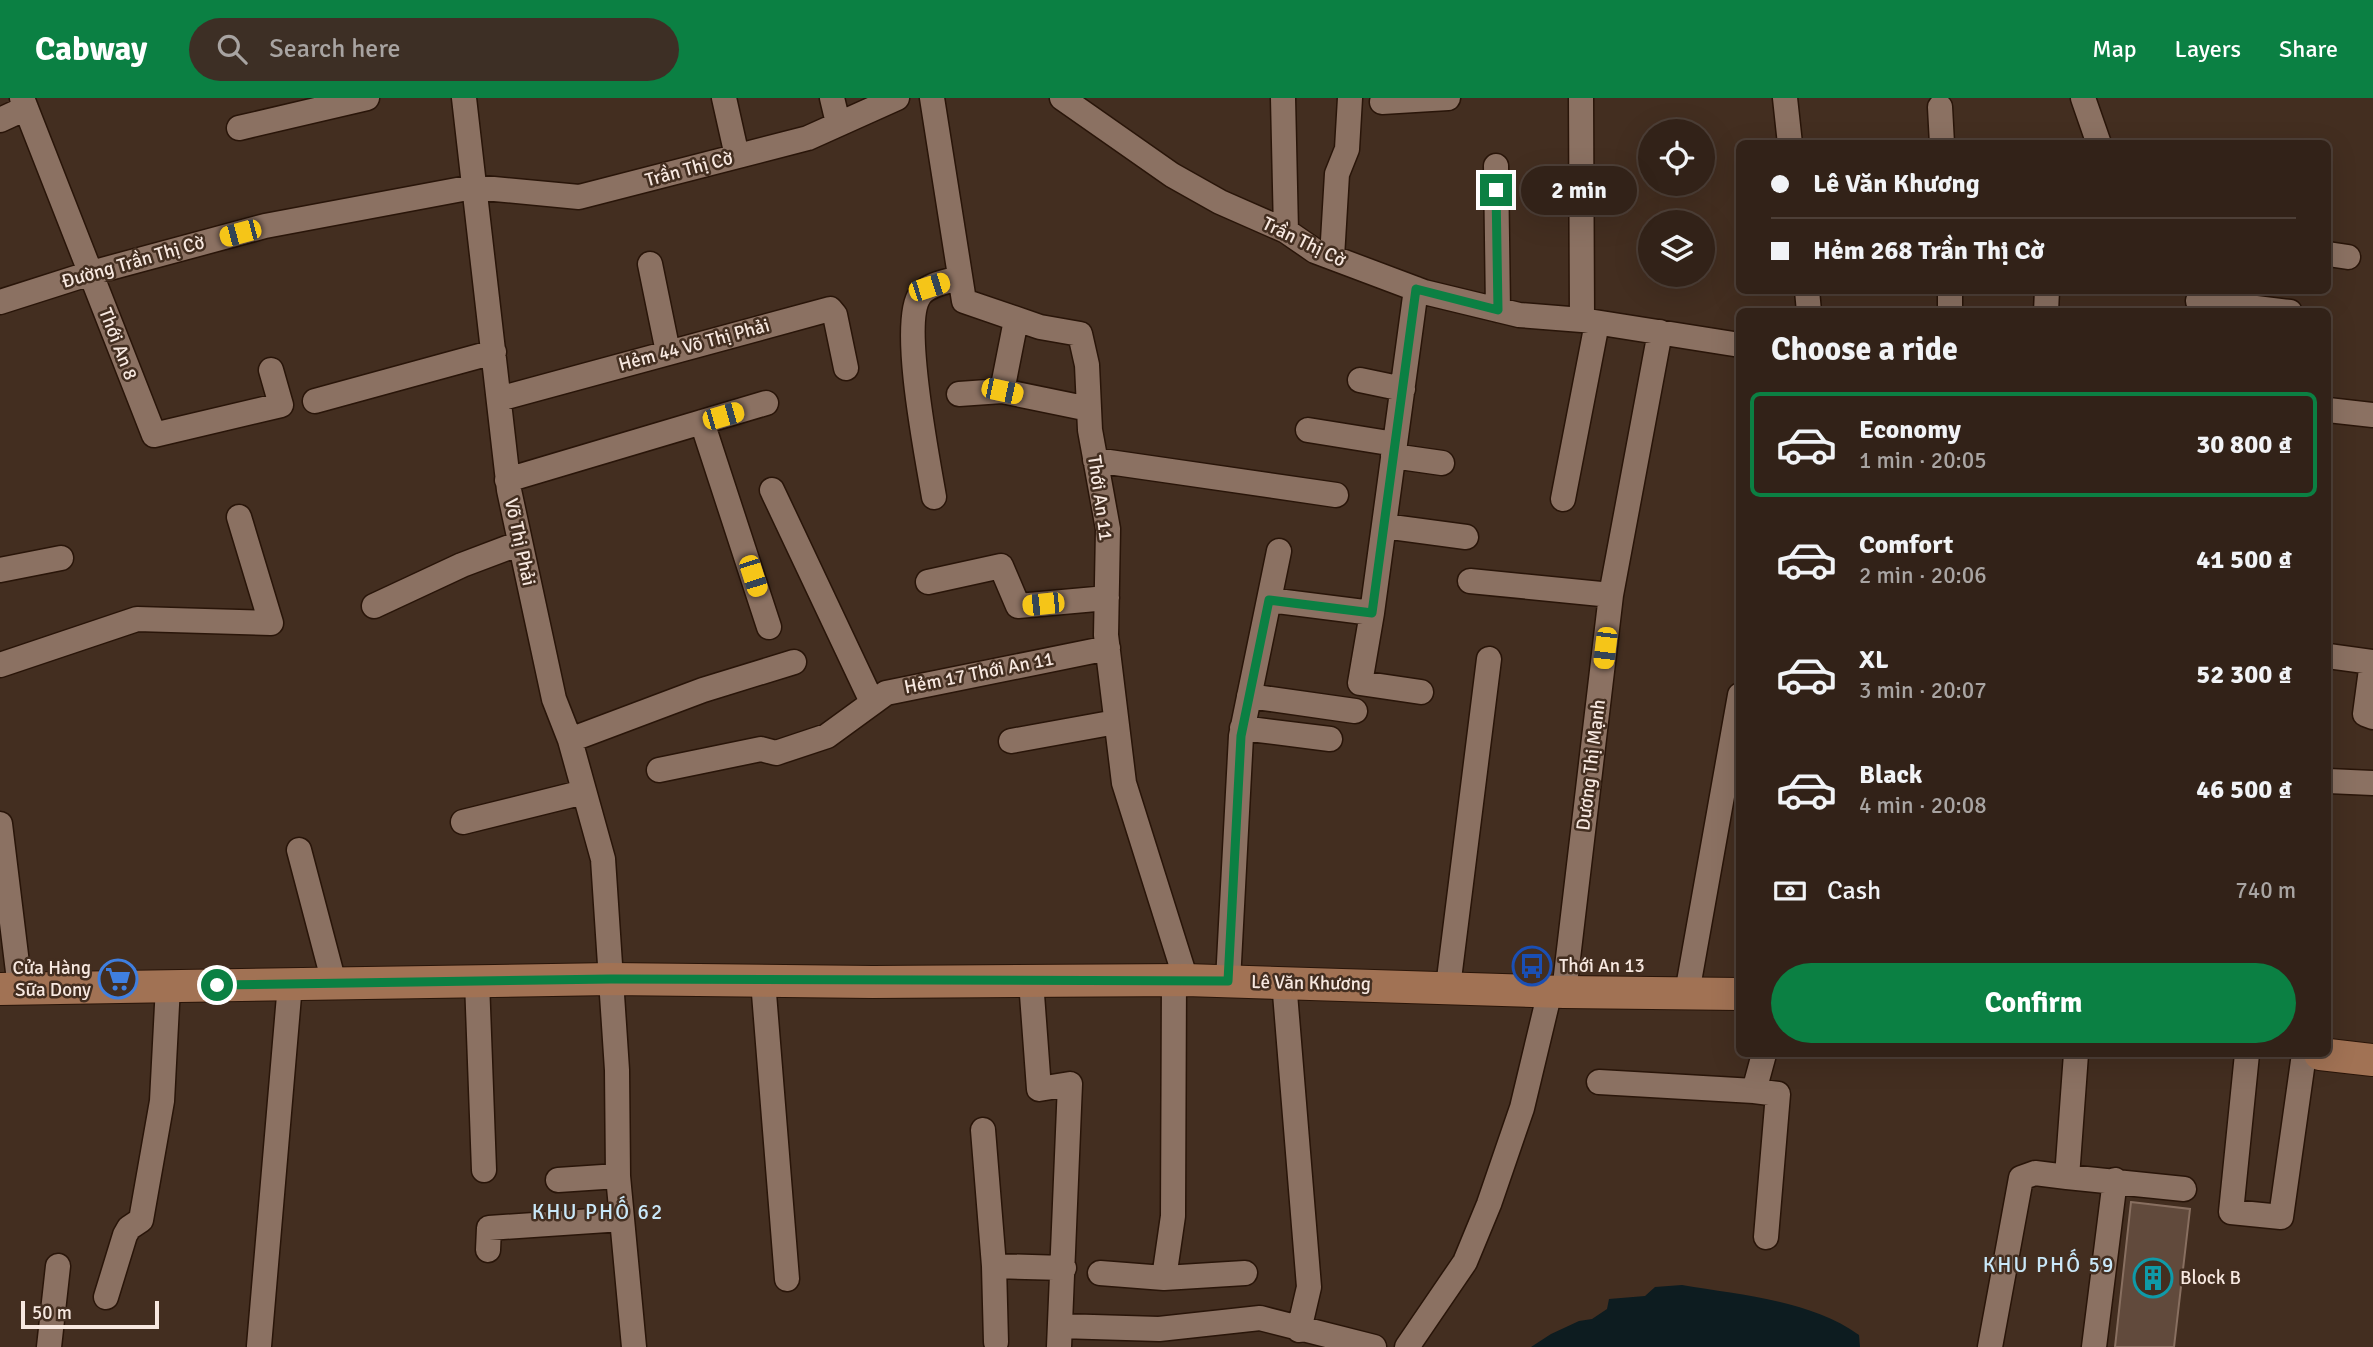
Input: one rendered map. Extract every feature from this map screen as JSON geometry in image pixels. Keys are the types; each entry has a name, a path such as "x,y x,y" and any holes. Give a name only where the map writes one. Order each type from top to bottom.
{"main road":[{"name":"Lê Văn Khương","path":"10,989 611,979 1180,980 1284,981 1557,992 1736,994"},
{"path":"2331,1055 2373,1060"}],"street":[{"path":"239,128 368,98"},
{"name":"Võ Thị Phải","path":"464,98 508,480 554,699 570,740 603,859 617,1070 618,1176 634,1347"},
{"path":"724,98 737,156"},
{"path":"832,98 838,123"},
{"name":"Trần Thị Cờ","path":"474,187 579,197 808,138 897,98"},
{"name":"Thới An 11","path":"932,98 964,302 1016,320 1080,334 1087,365 1089,410 1108,529 1108,648 1125,783 1180,980 1173,1216 1164,1278"},
{"name":"Trần Thị Cờ","path":"1062,98 1172,175 1220,202 1286,231 1315,251 1416,289 1519,315 1590,321 1736,344"},
{"path":"1283,98 1286,231"},
{"path":"1332,257 1337,174 1347,149 1350,98"},
{"path":"1382,102 1447,98"},
{"path":"1563,499 1590,321 1581,98"},
{"path":"1785,98 1790,140"},
{"path":"2083,98 2098,140"},
{"path":"0,120 24,103"},
{"name":"Thới An 8","path":"24,103 154,435 281,405 271,370"},
{"path":"1940,107 1942,140"},
{"path":"1496,166 1498,310"},
{"name":"Đường Trần Thị Cờ","path":"0,302 90,273 265,226 474,187"},
{"path":"650,264 668,352"},
{"path":"934,497 917,386 915,306 922,292 929,287 959,278"},
{"path":"1416,289 1360,683 1421,692"},
{"path":"2193,301 2255,308"},
{"name":"Hẻm 44 Võ Thị Phải","path":"499,399 830,309 835,315 846,368"},
{"path":"1002,391 1016,320"},
{"name":"Dương Thị Mạnh","path":"1407,1347 1465,1262 1489,1204 1522,1108 1557,992 1611,595 1660,332"},
{"path":"315,401 494,352"},
{"path":"1360,380 1403,389"},
{"path":"959,394 1002,391 1089,410"},
{"path":"508,480 766,403"},
{"path":"2331,410 2373,415"},
{"path":"702,422 769,627"},
{"path":"1308,430 1441,463"},
{"path":"1096,460 1336,495"},
{"path":"772,490 872,702"},
{"path":"0,665 137,619 271,623 239,517"},
{"path":"1384,526 1466,537"},
{"path":"374,606 462,565 520,543"},
{"path":"1228,981 1242,728 1279,551"},
{"path":"0,570 61,558"},
{"path":"928,582 1001,566 1018,606 1107,598"},
{"path":"1470,581 1611,595"},
{"path":"1269,600 1372,613"},
{"name":"Hẻm 17 Thới An 11","path":"659,770 761,749 776,753 827,736 886,692 1108,648"},
{"path":"2331,656 2372,656 2365,714 2373,717"},
{"path":"1448,987 1489,659"},
{"path":"570,740 703,690 794,662"},
{"path":"1249,696 1355,711"},
{"path":"1687,993 1736,717"},
{"path":"1011,741 1116,722"},
{"path":"1242,728 1330,739"},
{"path":"2331,781 2373,783"},
{"path":"463,822 584,792"},
{"path":"0,824 10,989"},
{"path":"299,850 334,983"},
{"path":"478,981 484,1170"},
{"path":"763,981 787,1279"},
{"path":"1031,981 1039,1089 1070,1084 1059,1337 1260,1318 1374,1347"},
{"path":"1284,981 1309,1287 1299,1330"},
{"path":"259,1346 290,984"},
{"path":"106,1297 125,1235 129,1227 141,1220 162,1101 168,986"},
{"path":"1754,1091 1763,1057"},
{"path":"2067,1177 2076,1057"},
{"path":"2247,1057 2231,1212 2281,1217 2304,1057"},
{"path":"1599,1083 1778,1094 1766,1237"},
{"path":"983,1130 994,1266 996,1342"},
{"path":"1990,1347 2021,1178 2035,1174 2184,1189"},
{"path":"558,1180 618,1176"},
{"path":"2094,1347 2115,1180"},
{"path":"488,1250 489,1228 622,1219"},
{"path":"49,1347 58,1266"},
{"path":"994,1266 1064,1268"},
{"path":"1100,1273 1164,1278 1245,1273"}],"shaded area":[{"path":"1682,1285 1797,1306 1840,1323 1859,1335 1860,1347 1531,1347 1579,1321 1592,1319 1607,1309 1609,1299 1645,1296 1655,1287"}],"building":[{"name":"Block B","path":"2131,1202 2190,1209 2174,1347 2115,1347"}],"place":[{"name":"Thới An 13","path":"1532,966"},
{"name":"Cửa Hàng Sữa Dony","path":"118,979"},
{"name":"Block B","path":"2153,1278"}],"district":[{"name":"KHU PHỐ 62","path":"598,1212"},
{"name":"KHU PHỐ 59","path":"2049,1265"}],"route":[{"path":"217,985 611,979 873,982 1228,981 1241,736 1269,600 1372,613 1416,289 1498,310 1496,190"}]}
